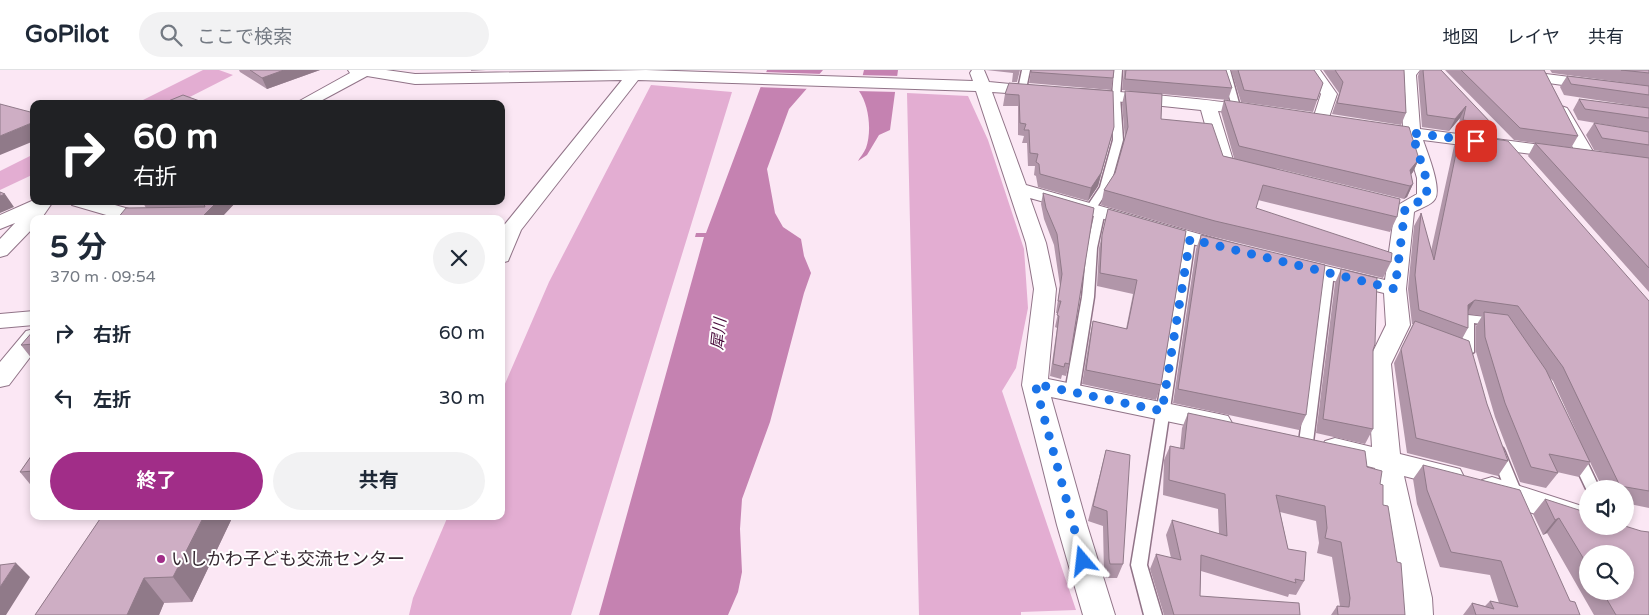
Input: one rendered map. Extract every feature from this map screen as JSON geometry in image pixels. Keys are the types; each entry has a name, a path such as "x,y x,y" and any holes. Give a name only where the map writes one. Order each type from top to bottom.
{"street":[{"path":"1302,116 1329,120 1329,94 1312,70"},
{"path":"1384,202 1405,209 1427,197 1426,178 1412,133 1408,74 1412,70"},
{"path":"309,100 360,71 416,79 637,74 980,81 1022,89 1050,91"},
{"path":"506,229 637,74"},
{"path":"1543,74 1649,92"},
{"path":"1543,74 1586,155"},
{"path":"980,81 1036,243 1046,290 1035,384 1072,525 1099,615"},
{"path":"1069,93 1208,104 1274,112"},
{"path":"1557,101 1575,104"},
{"path":"1208,104 1225,164 1253,170"},
{"path":"1487,125 1526,169"},
{"path":"1360,126 1604,158"},
{"path":"1569,126 1586,128"},
{"path":"1018,189 1096,210 1190,239 1395,289"},
{"path":"0,223 37,205"},
{"path":"91,205 121,215"},
{"path":"1405,209 1395,289 1402,327 1379,364 1387,460 1416,598 1417,615"},
{"path":"0,251 30,219"},
{"path":"0,321 30,318"},
{"path":"0,379 30,341"},
{"path":"1035,384 1245,428"},
{"path":"1280,436 1387,460 1514,493 1579,517"}],"lane":[{"path":"1022,89 1026,70"},
{"path":"1072,392 1088,297 1096,210 1105,188 1118,140 1116,97 1118,70"},
{"path":"1226,70 1236,107"},
{"path":"1153,615 1139,565 1190,239"},
{"path":"1306,442 1328,273"},
{"path":"1451,345 1470,357 1468,319 1504,324 1509,331"},
{"path":"1495,443 1526,519"},
{"path":"1572,444 1589,480"}],"shaded area":[{"path":"203,70 219,70 233,75 184,100 143,100"},
{"path":"651,85 732,92 571,615 409,615 413,598 446,520 505,520 505,384 549,282"},
{"path":"907,93 968,96 988,140 1024,249 1028,308 1016,368 1002,391 1076,610 1021,612 1021,615 919,615"},
{"path":"30,156 30,176 0,190 0,171"}],"water":[{"name":"犀川","path":"767,70 823,70 789,109 767,169 775,213 783,227 801,239 804,256 811,273 770,422 742,499 740,529 742,572 738,592 728,615 599,615 704,237 695,237 696,233 706,233"},
{"path":"864,70 898,70 890,130 879,135 867,155 858,161 866,148 869,134 869,118 859,91"}],"pier":[{"path":"763,72 823,74 812,89 757,87"},
{"path":"858,75 900,76 898,92 856,91"}],"building":[{"path":"250,70 284,70 262,78"},
{"path":"1031,70 1114,70 1113,78 1031,72"},
{"path":"1126,70 1226,70 1232,88 1125,79"},
{"path":"1238,70 1314,70 1323,83 1317,100 1244,90"},
{"path":"1335,70 1404,70 1406,113 1337,103 1343,82"},
{"path":"1423,70 1441,70 1492,124 1463,120 1466,106 1455,119 1427,115"},
{"path":"1461,70 1544,70 1578,136 1520,128"},
{"path":"1621,70 1649,70 1649,73"},
{"path":"1567,76 1649,86 1649,95 1571,84"},
{"path":"1009,83 1113,91 1114,127 1101,173 1091,188 1040,174 1039,164 1036,162 1038,154 1030,153 1029,130 1024,130 1026,124 1020,123 1019,95 1005,94"},
{"path":"1125,91 1162,94 1161,119 1212,124 1223,156 1400,199 1397,217 1263,185 1256,208 1392,253 1391,262 1215,221 1104,190 1115,173 1128,127"},
{"path":"183,95 197,100 171,100"},
{"path":"1579,99 1649,108 1649,118 1585,109"},
{"path":"1224,100 1409,127 1419,159 1410,170 1413,184 1410,186 1239,146"},
{"path":"0,104 30,112 30,124 0,136"},
{"path":"1594,123 1649,132 1649,145 1602,138"},
{"path":"1460,134 1508,141 1649,301 1649,491 1634,488 1634,480 1617,480 1563,367 1518,306 1475,300 1468,305 1468,328 1419,310 1415,275 1421,213 1434,260"},
{"path":"1535,143 1649,158 1649,268"},
{"path":"1043,193 1094,208 1069,364 1065,363 1064,367 1053,364 1059,316 1057,315 1061,301 1058,301 1062,274 1057,234 1046,208"},
{"path":"204,205 214,205 204,215 120,215 126,208 205,207"},
{"path":"1108,209 1186,231 1161,385 1086,370 1093,321 1127,329 1137,280 1100,273 1102,235"},
{"path":"1201,235 1325,265 1306,415 1178,389"},
{"path":"1341,269 1377,278 1375,344 1373,350 1373,429 1323,419"},
{"path":"1484,312 1508,315 1546,370 1590,462 1549,454 1558,473 1531,467 1505,403 1485,337"},
{"path":"1415,321 1469,341 1487,404 1508,461 1416,438 1401,349"},
{"path":"30,335 30,344 21,345"},
{"path":"1188,413 1365,451 1367,467 1382,471 1380,484 1383,485 1383,505 1388,506 1397,562 1401,563 1405,615 1338,615 1337,606 1349,607 1350,598 1341,542 1325,538 1327,528 1325,506 1276,495 1288,549 1306,552 1304,581 1295,579 1296,583 1201,555 1200,596 1299,603 1300,615 1174,615 1156,554 1181,560 1172,520 1227,536 1225,494 1169,480 1170,446 1184,449"},
{"path":"1106,450 1130,455 1123,564 1110,564 1107,511 1093,506"},
{"path":"30,458 30,471 20,472"},
{"path":"1423,465 1520,490 1570,601 1575,602 1580,615 1476,615 1472,603 1494,609 1490,601 1518,607 1501,561 1451,552 1427,490"},
{"path":"1545,499 1579,510 1579,535 1634,535 1634,529 1649,532 1649,615 1616,615 1607,600 1634,600 1634,545 1579,545 1579,551 1559,518 1555,520"},
{"path":"99,520 202,520 173,577 144,578 127,615 35,615"},
{"path":"16,563 0,587 0,565"}],"place":[{"name":"いしかわ子ども交流センター","path":"161,559"}],"route":[{"path":"1083,561 1035,384 1162,411 1190,239 1395,289 1405,209 1427,197 1426,178 1412,133 1476,141"}]}
